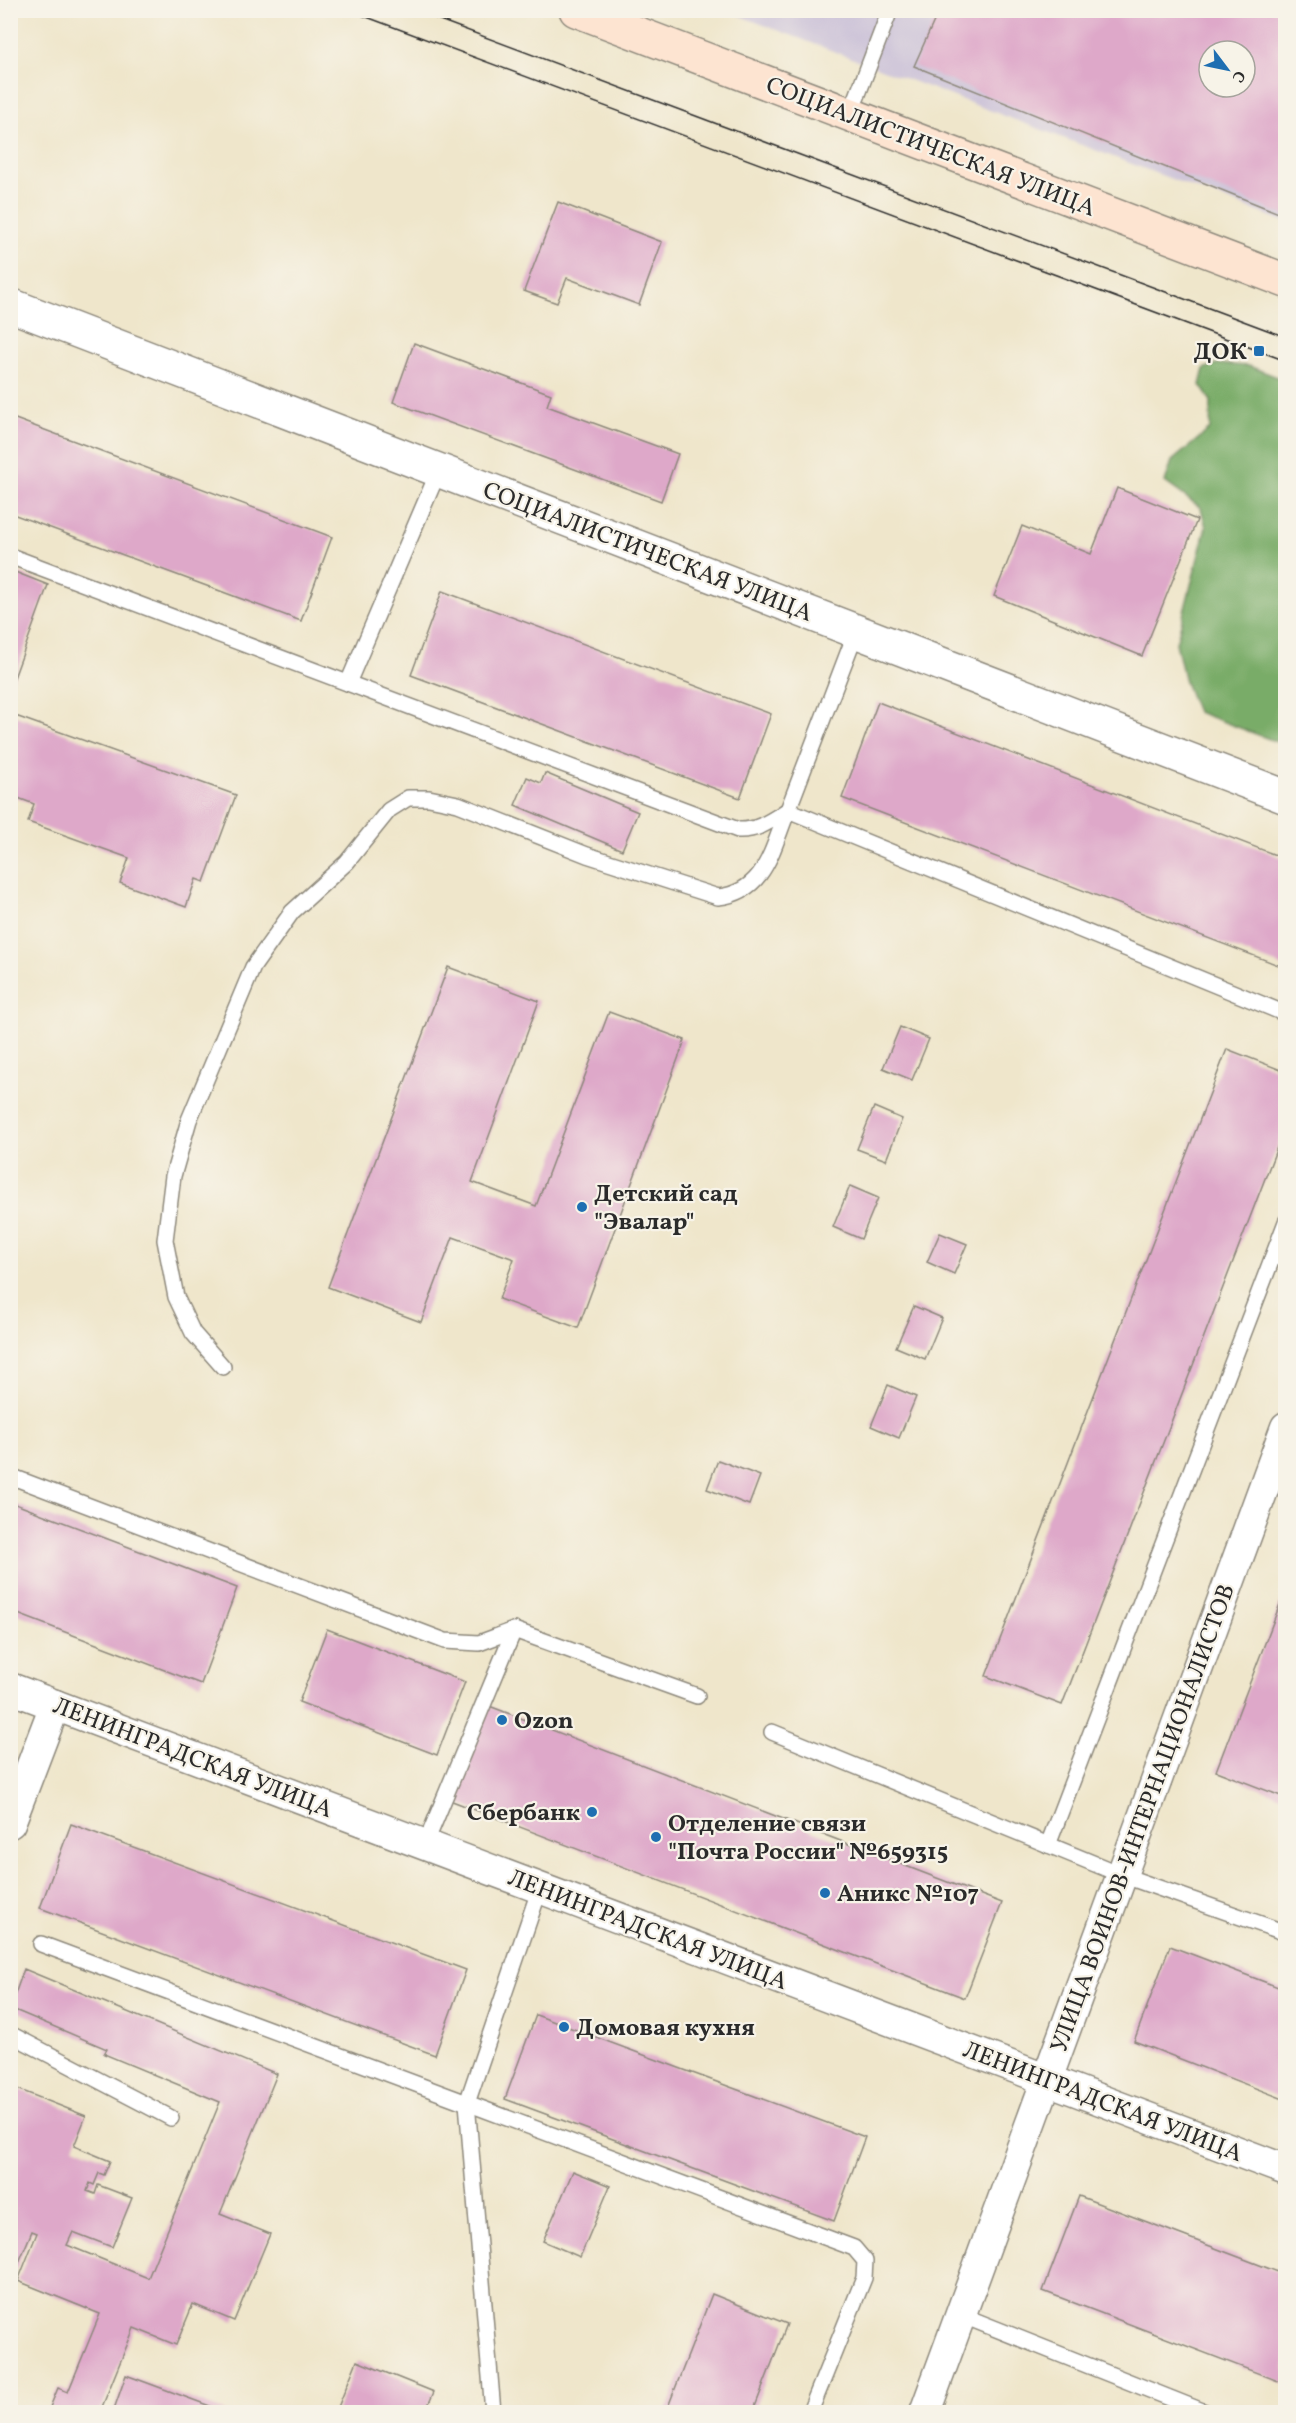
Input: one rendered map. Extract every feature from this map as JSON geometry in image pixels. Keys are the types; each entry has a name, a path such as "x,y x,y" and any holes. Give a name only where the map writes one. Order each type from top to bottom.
{"main road":[{"name":"СОЦИАЛИСТИЧЕСКАЯ УЛИЦА","path":"576,10 1286,281"}],"street":[{"name":"СОЦИАЛИСТИЧЕСКАЯ УЛИЦА","path":"10,305 1286,797"},
{"name":"УЛИЦА ВОИНОВ-ИНТЕРНАЦИОНАЛИСТОВ","path":"925,2412 1286,1426"},
{"name":"ЛЕНИНГРАДСКАЯ УЛИЦА","path":"10,1688 1286,2170"},
{"path":"10,1823 55,1705"}],"lane":[{"path":"850,115 890,10"},
{"path":"348,683 440,470"},
{"path":"10,556 738,830 759,827 788,810"},
{"path":"223,1366 193,1333 177,1297 165,1240 173,1176 189,1120 253,967 292,912 347,862 389,810 408,798 429,798 458,804 587,855 718,897 736,895 759,878 788,810 856,632"},
{"path":"788,810 1286,1014"},
{"path":"1048,1845 1286,1222"},
{"path":"10,1476 445,1641 479,1643 514,1630 697,1696"},
{"path":"425,1845 514,1630"},
{"path":"772,1732 1122,1875 1286,1933"},
{"path":"494,2412 467,2103 540,1888"},
{"path":"40,1944 854,2248 865,2260 864,2278 810,2412"},
{"path":"10,2034 171,2118"},
{"path":"961,2315 1205,2412"}],"shaded area":[{"path":"727,11 1285,11 1285,222"}],"green space":[{"path":"1217,364 1249,366 1285,380 1285,745 1197,712 1185,682 1176,643 1206,527 1201,508 1165,482 1172,461 1210,429 1211,401 1200,385 1204,369"}],"building":[{"path":"939,10 1286,10 1286,216 914,66"},
{"path":"558,202 662,242 639,305 567,278 557,303 524,291"},
{"path":"414,343 551,394 547,406 678,454 661,501 393,402"},
{"path":"10,417 332,537 301,621 10,513"},
{"path":"1117,488 1197,520 1142,656 994,596 1022,526 1091,554"},
{"path":"10,570 48,585 11,686 10,686"},
{"path":"442,591 771,714 740,798 411,675"},
{"path":"878,702 1286,859 1286,968 842,798"},
{"path":"10,714 236,795 204,882 196,879 186,907 120,883 129,858 28,822 34,804 10,795"},
{"path":"545,773 638,812 622,850 515,805 527,777 541,783"},
{"path":"448,967 539,1001 472,1182 536,1206 609,1012 685,1040 578,1328 499,1299 514,1259 453,1237 421,1322 328,1287"},
{"path":"900,1027 929,1039 912,1080 883,1068"},
{"path":"1227,1049 1286,1072 1286,1124 1062,1705 986,1676"},
{"path":"874,1107 902,1119 886,1160 857,1149"},
{"path":"850,1186 878,1198 861,1239 833,1227"},
{"path":"940,1233 967,1244 954,1274 927,1262"},
{"path":"914,1306 942,1318 925,1359 896,1347"},
{"path":"888,1385 916,1397 899,1438 871,1426"},
{"path":"718,1460 760,1476 749,1505 707,1489"},
{"path":"10,1502 237,1588 201,1684 10,1611"},
{"path":"1286,1591 1286,1798 1216,1771"},
{"path":"327,1629 465,1682 437,1755 299,1702"},
{"path":"484,1704 1002,1903 965,1998 447,1799"},
{"path":"71,1824 466,1970 435,2055 40,1908"},
{"path":"1170,1946 1286,1990 1286,2100 1134,2041"},
{"path":"24,1969 277,2074 220,2214 270,2234 234,2321 193,2304 176,2345 134,2328 100,2412 48,2412 58,2388 68,2392 100,2314 18,2281 37,2233 32,2231 10,2284 10,2086 86,2116 74,2146 110,2161 104,2175 99,2173 94,2185 90,2183 87,2191 95,2194 98,2185 132,2198 112,2247 73,2232 67,2245 148,2278 220,2102 104,2054 107,2049 10,2008"},
{"path":"536,2015 865,2137 834,2221 505,2099"},
{"path":"573,2171 610,2186 580,2257 543,2241"},
{"path":"1079,2196 1286,2275 1286,2384 1043,2291"},
{"path":"712,2294 787,2324 753,2412 666,2412"},
{"path":"357,2361 434,2392 425,2412 336,2412"},
{"path":"126,2375 226,2412 113,2412"}],"tram line":[{"path":"348,10 1286,361"},
{"path":"413,10 1286,337"}],"place":[{"name":"ДОК","path":"1259,351"},
{"name":"Детский сад \"Эвалар\"","path":"582,1207"},
{"name":"Ozon","path":"502,1720"},
{"name":"Сбербанк","path":"592,1812"},
{"name":"Отделение связи \"Почта России\" №659315","path":"656,1837"},
{"name":"Аникс №107","path":"825,1893"},
{"name":"Домовая кухня","path":"564,2027"}]}
